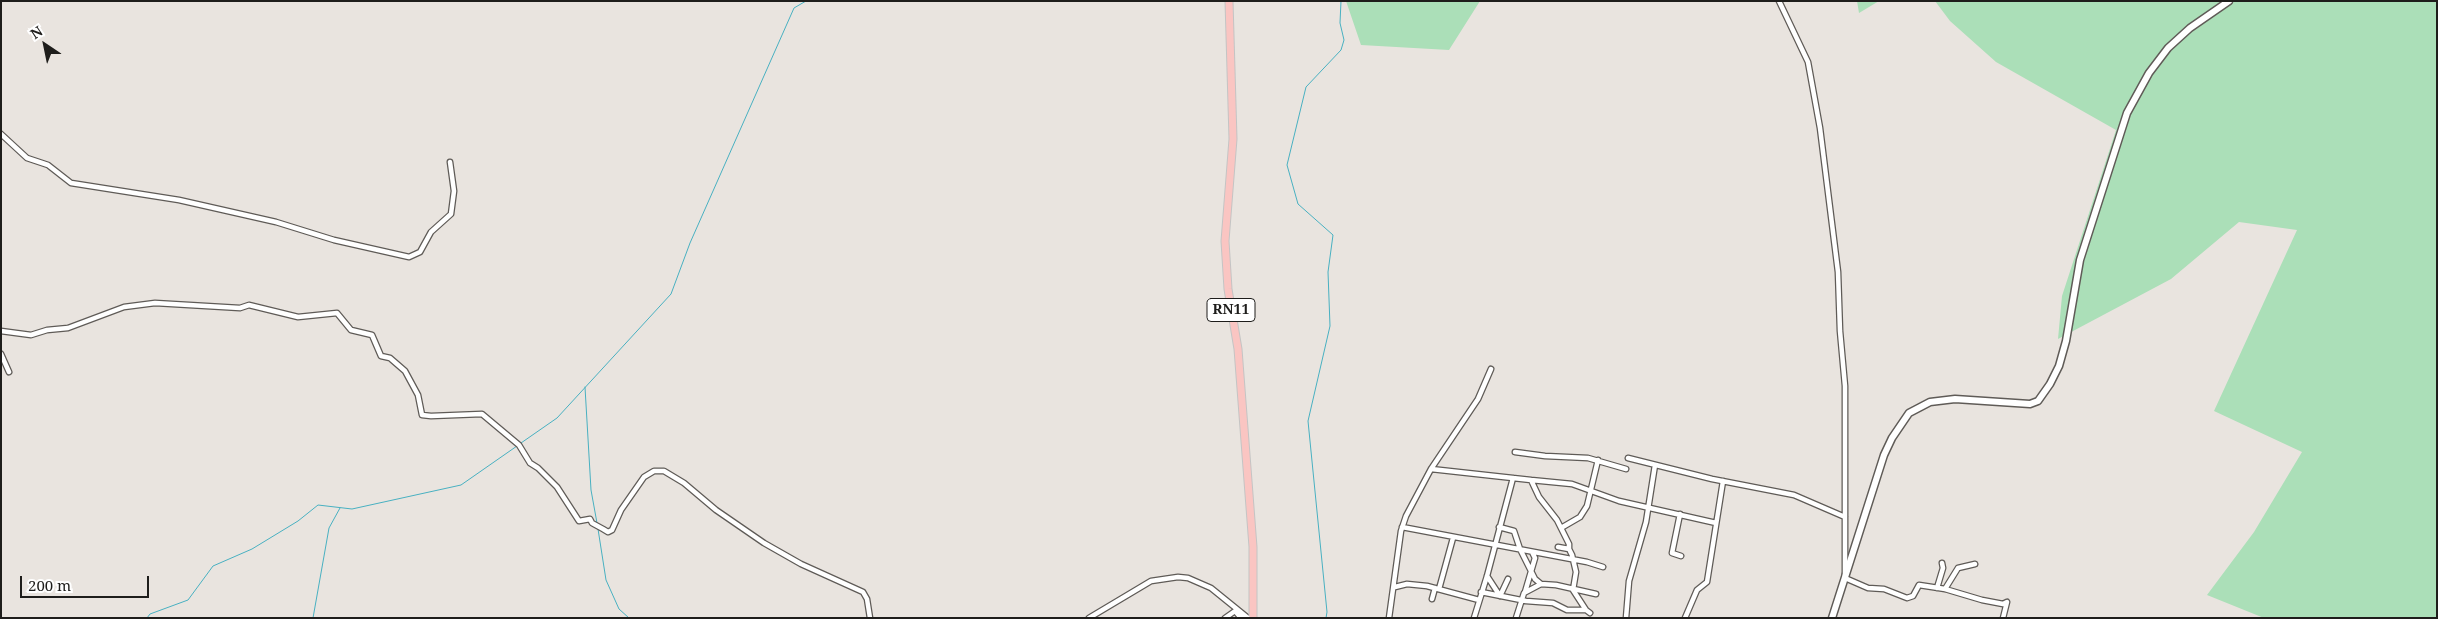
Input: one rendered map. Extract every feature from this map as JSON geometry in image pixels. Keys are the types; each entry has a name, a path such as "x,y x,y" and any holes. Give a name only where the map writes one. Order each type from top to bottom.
{"main road":[{"name":"RN11","path":"1229,1 1233,139 1225,241 1228,289 1238,349 1252,547 1253,618"},
{"path":"1832,618 1884,455 1892,438 1909,413 1930,402 1955,399 2030,404 2038,401 2045,392 2059,366 2066,341 2080,260 2127,113 2149,73 2168,48 2190,28 2229,1"}],"street":[{"path":"1779,1 1808,62 1830,202 1840,293 1840,331 1845,386 1845,578 1868,588 1884,589 1909,598 1914,594 1918,586 1945,589 2003,604 2007,602 2003,618"},
{"path":"1,134 27,158 48,165 72,183 179,200 276,222 334,240 409,257 420,252 428,236 451,214 454,191 450,162"},
{"path":"1,331 31,336 47,330 68,328 124,307 155,303 240,308 249,305 298,317 337,313 351,330 372,335 381,356 390,358 405,371 417,392 422,415 482,414 519,445 530,464 538,468 557,486 579,521 590,519 592,523 608,532 612,530 621,510 644,477 654,470 664,471 684,483 716,510 764,543 802,564 863,592 867,598 870,618"},
{"path":"1,354 9,372"},
{"path":"1389,618 1395,587 1402,527 1431,469 1478,399 1491,369"},
{"path":"1514,452 1598,460 1626,469"},
{"path":"1628,458 1723,481 1794,495 1844,517"},
{"path":"1562,528 1580,517 1587,506 1598,460"},
{"path":"1626,618 1629,581 1646,522 1655,465"},
{"path":"1431,469 1572,484 1619,501 1648,506 1716,523"},
{"path":"1474,618 1487,576 1512,478"},
{"path":"1481,592 1553,604 1567,610 1588,612 1574,590 1576,572 1569,544 1562,528 1539,497 1531,480"},
{"path":"1685,618 1697,590 1707,582 1723,481"},
{"path":"1680,514 1672,553 1681,556"},
{"path":"1402,527 1603,567"},
{"path":"1499,527 1514,531 1520,549 1541,584"},
{"path":"1432,599 1453,538"},
{"path":"1558,548 1569,549"},
{"path":"1516,618 1534,558 1532,552"},
{"path":"1937,588 1943,568 1942,563"},
{"path":"1945,589 1958,568 1975,564"},
{"path":"1487,576 1500,596"},
{"path":"1089,618 1151,581 1178,577 1188,578 1211,588 1248,618"},
{"path":"1500,596 1508,578"},
{"path":"1395,587 1407,584 1437,589 1479,600"},
{"path":"1524,593 1541,584 1556,584 1596,594"},
{"path":"1225,618 1235,612 1241,618"}],"green space":[{"path":"1346,1 1480,1 1449,50 1361,45"},
{"path":"1857,1 1879,1 1859,13"},
{"path":"1935,1 2437,1 2437,618 2264,618 2207,595 2254,532 2302,452 2214,411 2297,230 2239,222 2171,279 2058,339 2062,296 2116,130 1996,62 1950,21"}],"waterway":[{"path":"521,443 557,418 671,294 690,243 794,8 806,1"},
{"path":"1326,618 1327,612 1308,421 1330,326 1328,272 1333,235 1298,204 1287,165 1306,87 1341,50 1344,40 1340,23 1341,1"},
{"path":"585,387 591,490 597,523"},
{"path":"147,618 150,614 188,600 213,566 252,549 298,521 318,505 352,509 461,485 517,446"},
{"path":"313,618 329,528 340,508"},
{"path":"598,529 606,580 619,609 629,618"}]}
